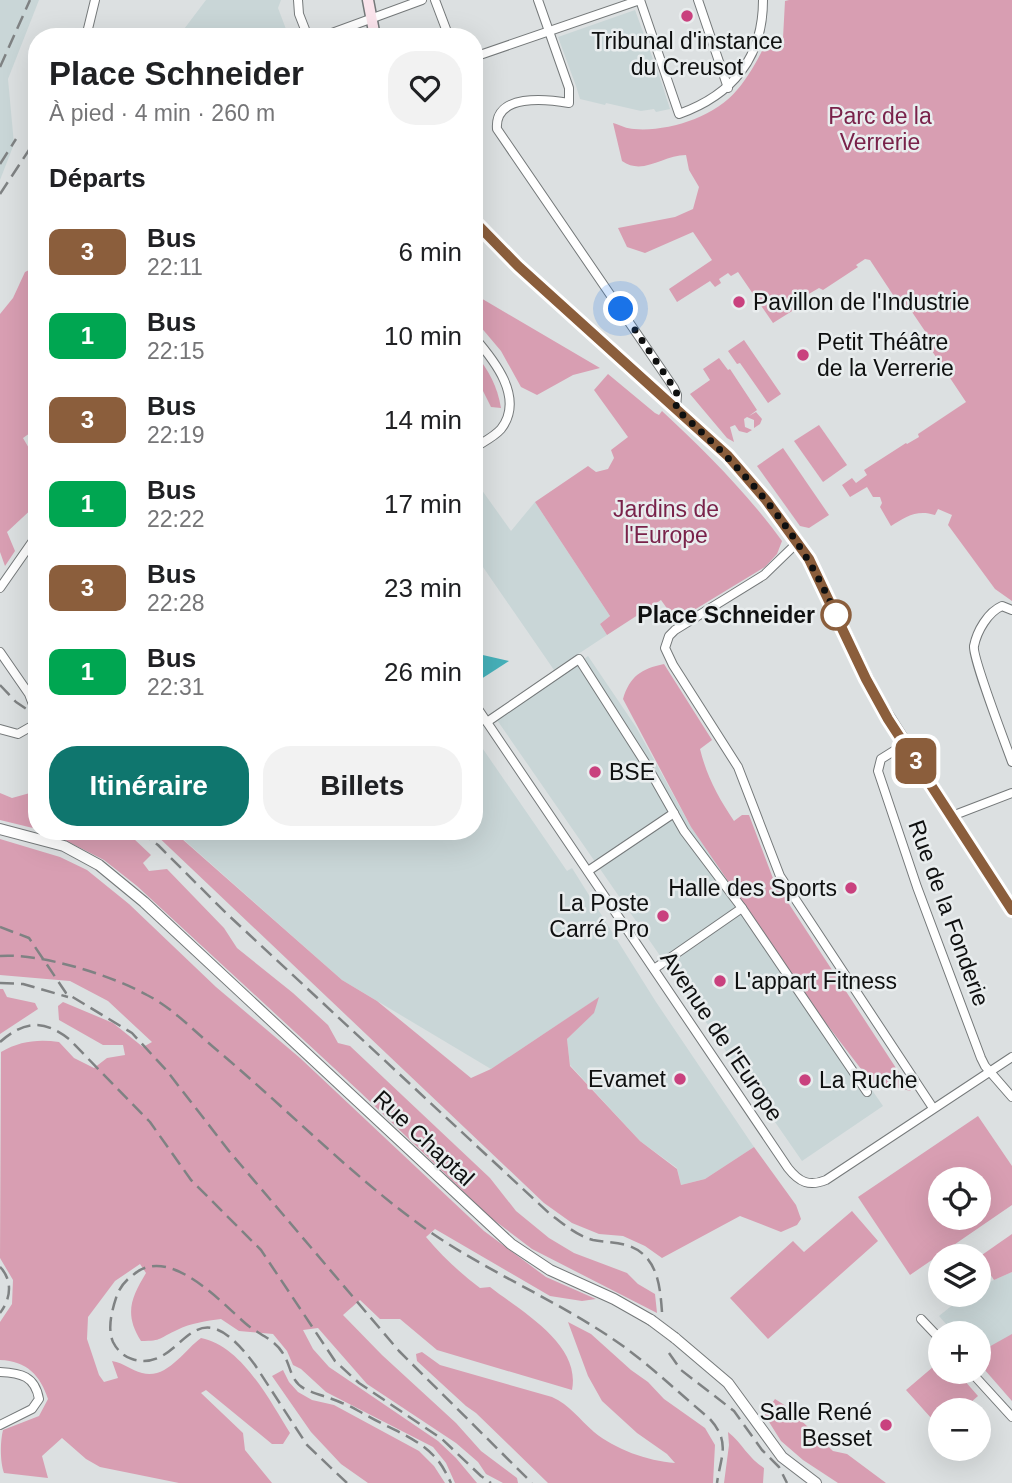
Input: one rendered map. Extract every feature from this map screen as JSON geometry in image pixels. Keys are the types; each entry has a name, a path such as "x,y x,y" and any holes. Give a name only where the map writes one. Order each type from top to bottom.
{"main road":[{"path":"368,0 373,28"},
{"path":"483,230 518,266 728,456 766,500 798,542 819,578 866,679 1012,910"}],"street":[{"path":"88,28 94,0"},
{"path":"298,0 304,28"},
{"path":"346,28 422,0"},
{"path":"435,0 446,28"},
{"path":"538,0 569,88 569,103 527,100 506,108 496,122 500,136 674,388 677,394 676,409"},
{"path":"483,54 640,0 679,114 695,108 728,88 745,67 760,29 763,0"},
{"path":"698,0 728,88"},
{"path":"483,349 503,377 509,401 508,416 502,428 483,442"},
{"path":"798,542 764,575 675,630 669,636 665,648 738,767 779,876 933,1108"},
{"path":"0,588 28,548"},
{"path":"1012,610 998,608 989,616 974,650 1012,762"},
{"path":"0,652 28,693"},
{"path":"487,722 579,659 684,831 742,908 867,1092"},
{"name":"Avenue de l'Europe","path":"483,716 788,1168 806,1184 812,1185 826,1180 1012,1057"},
{"path":"0,729 18,734 28,728"},
{"name":"Rue de la Fonderie","path":"905,744 881,759 878,771 981,1058 1012,1097"},
{"path":"952,816 1012,793"},
{"path":"588,871 674,813"},
{"name":"Rue Chaptal","path":"0,829 28,836"},
{"name":"Rue Chaptal","path":"41,840 64,846 99,866 144,902 512,1244 550,1270 614,1299 651,1320 675,1338 728,1382 782,1457 816,1483"},
{"path":"654,969 742,908"},
{"path":"921,1319 928,1326"},
{"path":"0,1372 18,1373 29,1378 39,1399 32,1409 0,1425"},
{"path":"982,1384 1012,1417"}],"shaded area":[{"path":"0,0 39,0 8,79 14,144 0,180"},
{"path":"206,0 281,0 278,8 286,28 185,28"},
{"path":"635,10 670,109 641,111 580,99 558,37"},
{"path":"483,492 511,531 535,502 610,616 600,624 607,635 554,670 483,567"},
{"path":"588,656 636,727 691,827 883,1106 802,1161 497,720"},
{"path":"483,749 567,871 572,868 656,1002 754,1147 705,1179 681,1185 677,1168 640,1141 570,1065 567,1039 593,1013 598,998 491,1069 342,980 184,840 483,840"},
{"path":"1012,1272 1012,1401 991,1377 991,1321 943,1321 939,1316 950,1307 991,1307 991,1281"}],"green space":[{"name":"Parc de la Verrerie","path":"1012,0 1012,601 995,589 948,525 952,515 938,509 935,515 917,513 891,526 880,507 880,497 873,497 867,487 850,497 842,485 852,478 856,483 867,475 864,470 919,437 918,434 966,402 932,351 933,343 912,312 903,310 870,260 865,259 856,265 858,267 823,290 819,288 807,295 808,301 773,323 738,272 731,276 728,273 719,279 721,283 715,287 710,281 677,302 669,289 712,260 693,232 645,253 627,247 618,228 675,217 693,209 699,187 689,170 686,155 645,166 630,165 622,161 613,123 631,129 676,125 704,115 728,100 754,66 768,39 783,38 785,1"},
{"path":"28,270 28,434 23,438 28,447 28,512 7,532 15,551 5,566 0,552 0,314 13,298"},
{"path":"483,299 600,368 573,375 537,395 521,387 501,351 483,330"},
{"path":"744,340 781,394 768,403 740,363 737,364 728,351"},
{"path":"719,358 728,370 730,369 757,410 749,416 756,412 762,419 754,428 754,420 747,417 744,419 745,427 752,430 747,433 739,431 735,425 730,427 734,442 727,438 690,394 710,380 703,369"},
{"path":"483,365 492,378 501,408 491,407 483,391"},
{"name":"Jardins de l'Europe","path":"608,374 655,413 659,415 662,411 678,426 740,490 782,541 777,554 765,567 676,621 661,600 607,635 600,624 610,616 535,502 588,466 596,472 608,469 614,458 611,450 628,437 594,390"},
{"path":"819,425 847,465 823,482 794,441"},
{"path":"783,448 829,515 809,528 800,526 757,466"},
{"path":"664,664 712,740 700,749 723,804 734,821 742,815 749,815 774,881 911,1091 871,1082 822,1018 691,827 623,699 633,679 649,668"},
{"path":"0,793 12,798 28,794 28,827 0,820"},
{"path":"0,839 60,857 87,870 129,904 216,987 300,1058 484,1231 546,1277 596,1299 582,1301 550,1296 435,1229 426,1237 480,1288 490,1287 546,1331 567,1358 572,1373 572,1390 437,1350 400,1319 380,1319 360,1300 343,1315 456,1423 481,1451 517,1478 518,1483 503,1483 486,1474 478,1462 456,1443 367,1384 318,1328 303,1330 313,1349 329,1367 438,1441 477,1483 455,1483 446,1463 433,1447 326,1392 293,1365 287,1351 273,1334 239,1331 221,1319 188,1326 157,1340 141,1341 131,1314 133,1298 146,1273 140,1264 115,1281 88,1317 87,1339 99,1375 104,1382 118,1378 112,1361 142,1373 159,1372 174,1363 201,1338 216,1343 242,1363 264,1391 290,1433 283,1444 272,1444 206,1390 201,1393 243,1433 245,1450 272,1483 179,1483 100,1467 86,1459 62,1438 42,1456 48,1478 4,1473 1,1452 3,1430 39,1416 48,1399 41,1383 25,1366 0,1360 0,1322 12,1304 13,1280 0,1258 1,1052 29,1042 59,1042 74,1058 94,1068 107,1058 125,1055 123,1045 103,1045 59,1020 58,1006 63,1002 113,1023 143,1047 152,1042 108,1001 70,981 0,975"},
{"path":"65,840 135,840 151,855 143,863 149,871 167,869 224,928 237,948 328,1025 338,1043 350,1046 490,1178 516,1211 549,1238 574,1253 627,1273 638,1284 655,1294 657,1313 532,1249 490,1217 360,1092 137,886 104,860"},
{"path":"161,840 183,840 342,980 377,1001 471,1078 491,1069 599,997 594,1013 567,1039 570,1066 640,1141 677,1169 681,1185 705,1179 754,1147 796,1205 801,1219 797,1225 781,1232 740,1216 662,1258 623,1236 599,1234 572,1223 544,1203"},
{"path":"0,989 3,989 7,997 35,1003 38,1009 0,1034"},
{"path":"978,1116 1012,1166 1012,1205 991,1219 991,1167 928,1167 928,1230 976,1230 955,1244 928,1244 928,1263 910,1275 858,1197"},
{"path":"852,1211 878,1241 768,1339 730,1298 793,1241 804,1252"},
{"path":"1012,1234 1012,1272 994,1280 991,1275 991,1249"},
{"path":"568,1322 591,1334 664,1399 705,1428 715,1445 713,1483 548,1483 476,1413 417,1361 416,1354 422,1352 440,1365 552,1397 564,1404 594,1432 621,1449 643,1457 675,1463 602,1401 588,1376"},
{"path":"1012,1334 1012,1401 991,1377 991,1346"},
{"path":"283,1370 298,1392 312,1400 334,1405 419,1451 434,1466 445,1483 368,1483 341,1464 311,1432 272,1376"},
{"path":"928,1371 928,1384 968,1384 978,1396 928,1398 928,1415 906,1390"},
{"path":"775,1399 786,1406 833,1451 847,1454 886,1483 838,1483 803,1460 781,1441 764,1414"},
{"path":"728,1432 764,1468 763,1483 724,1483"}],"water":[{"path":"483,655 509,661 483,678"}],"railway":[{"path":"0,67 30,0"},
{"path":"0,164 16,139"},
{"path":"0,194 28,152"},
{"path":"0,685 28,710"},
{"path":"151,840 551,1215 587,1238 626,1245 644,1255 655,1271 662,1312"},
{"path":"0,927 29,938 66,993 132,1033 167,1071 229,1151 399,1351 532,1483"},
{"path":"0,956 35,958 75,967 132,987 157,1000 396,1207 447,1243 599,1330 656,1372 709,1418 720,1434 723,1449 717,1483"},
{"path":"0,983 23,984 68,997"},
{"path":"0,1042 17,1030 34,1025 51,1028 69,1039 150,1122 191,1180 261,1250 335,1361 359,1383 442,1439 491,1483"},
{"path":"347,1483 307,1445 255,1365 233,1340 215,1329 201,1328 164,1355 150,1360 132,1359 121,1353 111,1337 110,1325 117,1295 126,1281 147,1267 162,1266 193,1279 249,1327 279,1347 301,1387 348,1406 419,1443 437,1459 451,1483"},
{"path":"0,1267 9,1284 6,1302 0,1313"},
{"path":"669,1353 681,1370 734,1411 762,1450 779,1467 787,1483"}],"bus line":[{"name":"3","path":"483,231 630,369 728,456 766,500 809,559 888,719 1012,910"}],"place":[{"name":"Tribunal d'instance du Creusot","path":"687,16"},
{"name":"Pavillon de l'Industrie","path":"739,302"},
{"name":"Petit Théâtre de la Verrerie","path":"803,355"},
{"name":"Place Schneider","path":"836,615"},
{"name":"BSE","path":"595,772"},
{"name":"Halle des Sports","path":"851,888"},
{"name":"La Poste Carré Pro","path":"663,916"},
{"name":"L'appart Fitness","path":"720,981"},
{"name":"Evamet","path":"680,1079"},
{"name":"La Ruche","path":"805,1080"},
{"name":"Salle René Besset","path":"886,1425"}],"route":[{"path":"621,309 674,388 677,394 676,409 728,456 766,500 809,559 836,615"}]}
